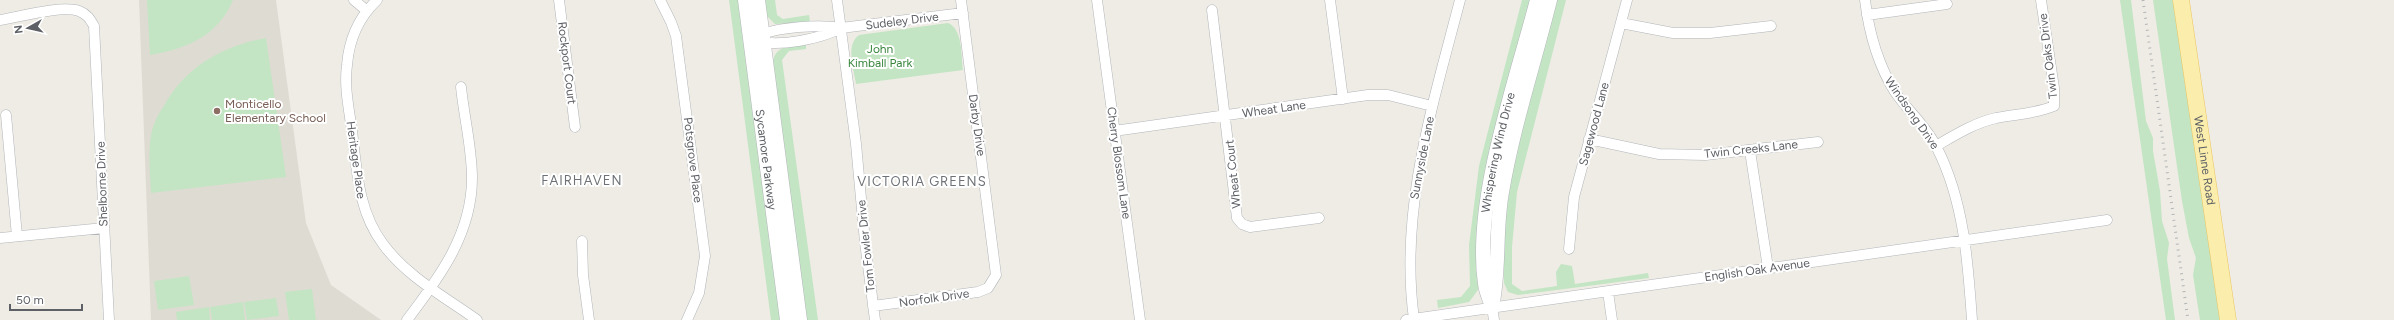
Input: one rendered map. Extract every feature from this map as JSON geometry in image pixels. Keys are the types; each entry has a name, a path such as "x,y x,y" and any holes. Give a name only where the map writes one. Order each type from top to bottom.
{"main road":[{"name":"Sycamore Parkway","path":"745,0 759,39 800,320"},
{"name":"Sycamore Parkway","path":"758,0 759,39 787,320"},
{"name":"Whispering Wind Drive","path":"1493,314 1485,285 1484,268 1485,228 1490,189 1495,159 1538,0"},
{"name":"Whispering Wind Drive","path":"1493,314 1496,285 1498,227 1505,174 1550,0"},
{"name":"West Linne Road","path":"2181,0 2228,320"}],"street":[{"path":"354,0 367,11"},
{"name":"Heritage Place","path":"377,0 359,22 349,50 346,79 363,205 375,232 393,256 431,287 477,320"},
{"name":"Rockport Court","path":"559,0 576,127"},
{"name":"Potsgrove Place","path":"660,0 672,22 678,51 704,243 702,281 696,303 687,320"},
{"name":"Tom Fowler Drive","path":"837,0 875,320"},
{"name":"Darby Drive","path":"961,0 996,269 992,284"},
{"path":"1330,0 1344,99"},
{"name":"Sunnyside Lane","path":"1410,319 1410,233 1414,192 1432,106 1460,0"},
{"name":"Sagewood Lane","path":"1569,249 1574,197 1627,0"},
{"name":"Windsong Drive","path":"1865,0 1870,36 1882,70 1896,93 1936,146 1950,176 1958,205 1964,240 1972,320"},
{"name":"Twin Oaks Drive","path":"1936,146 1975,125 1995,118 2038,112 2054,106 2054,88 2041,0"},
{"name":"Cherry Blossom Lane","path":"1097,3 1140,320"},
{"path":"1867,15 1947,4"},
{"name":"Shelborne Drive","path":"0,20 61,10 78,10 89,16 94,26 97,47 109,320"},
{"name":"Wheat Court","path":"1212,10 1226,116 1237,218 1242,224 1250,227 1319,218"},
{"name":"Sudeley Drive","path":"759,39 826,36 841,28 963,13"},
{"path":"1621,23 1673,33 1710,33 1771,26"},
{"path":"407,320 452,256 460,239 471,190 471,169 461,88"},
{"name":"Wheat Lane","path":"1114,131 1368,95 1388,95 1432,106"},
{"path":"6,115 17,236"},
{"name":"Twin Creeks Lane","path":"1589,139 1659,154 1705,155 1750,152 1818,142"},
{"path":"1750,152 1768,268"},
{"name":"English Oak Avenue","path":"1410,319 1493,314 1608,292 2107,220"},
{"path":"0,238 104,228"},
{"path":"582,241 583,276 589,320"},
{"name":"Norfolk Drive","path":"873,306 978,292 992,284"},
{"path":"1608,292 1612,320"}],"shaded area":[{"name":"Monticello Elementary School","path":"139,0 276,0 306,223 331,285 381,320 151,320"}],"green space":[{"path":"147,0 233,0 227,12 210,32 199,39 176,49 150,55"},
{"path":"729,0 739,0 781,320 771,320"},
{"path":"764,0 775,0 777,15 783,19 809,15 810,22 775,24 766,15"},
{"path":"1522,0 1531,0 1478,255 1478,290 1469,302 1438,308 1437,300 1461,297 1470,286 1469,245 1479,166"},
{"path":"1557,0 1566,0 1517,192 1512,247 1512,284 1522,291 1557,286 1556,272 1561,264 1572,266 1575,284 1648,273 1649,278 1518,295 1508,292 1504,283 1504,247 1507,211 1519,140"},
{"path":"2120,0 2131,0 2146,121 2153,138 2153,151 2160,191 2162,221 2169,243 2167,259 2175,320 2166,320"},
{"path":"2153,0 2175,0 2223,320 2200,320 2193,275 2196,258 2189,238 2182,201"},
{"name":"John Kimball Park","path":"948,23 953,26 959,37 963,70 856,84 851,51 855,39 859,35"},
{"path":"266,38 286,177 151,193 149,157 151,135 158,115 174,91 195,69 221,52 235,46"},
{"path":"806,44 806,49 789,51 782,60 818,320 806,320 773,63 774,57 780,50 790,46"},
{"path":"189,276 194,305 158,310 154,281"},
{"path":"312,289 316,320 289,320 285,292"},
{"path":"276,298 279,316 247,320 244,302"},
{"path":"243,302 245,320 212,320 210,307"},
{"path":"209,307 210,320 177,320 176,312"}],"railway":[{"path":"2143,0 2188,320"}],"place":[{"name":"Monticello Elementary School","path":"217,111"}],"district":[{"name":"FAIRHAVEN","path":"582,180"},
{"name":"VICTORIA GREENS","path":"922,181"}]}
